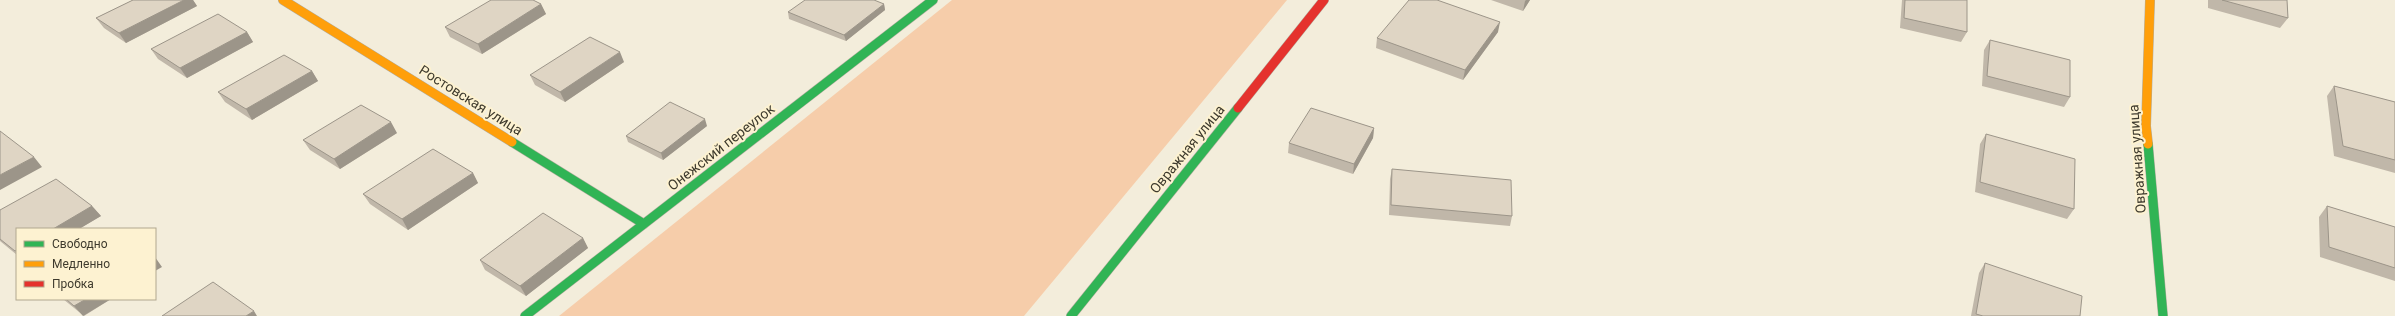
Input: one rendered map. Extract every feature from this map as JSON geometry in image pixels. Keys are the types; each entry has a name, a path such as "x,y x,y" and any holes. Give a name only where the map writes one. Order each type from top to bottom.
{"street":[{"name":"Ростовская улица","path":"283,0 644,224"},
{"name":"Онежский переулок","path":"526,316 933,0"},
{"name":"Овражная улица","path":"1071,316 1324,0"},
{"name":"Овражная улица","path":"2150,0 2146,126 2163,316"}],"shaded area":[{"path":"952,0 1287,0 1024,316 559,316"}],"building":[{"path":"133,0 184,0 119,33 96,18"},
{"path":"491,0 533,0 541,4 478,44 445,27"},
{"path":"805,0 874,0 884,4 844,35 788,12"},
{"path":"1409,0 1437,0 1500,22 1465,70 1377,38"},
{"path":"1905,0 1967,0 1967,32 1904,18"},
{"path":"2222,0 2287,0 2288,18"},
{"path":"218,14 247,32 180,68 151,49"},
{"path":"590,37 620,52 560,92 530,75"},
{"path":"1990,40 2070,60 2070,97 1987,76"},
{"path":"284,55 312,71 246,109 218,92"},
{"path":"2334,86 2395,102 2395,160 2343,146"},
{"path":"670,102 705,119 661,153 626,136"},
{"path":"361,105 391,122 334,159 303,140"},
{"path":"1311,108 1374,128 1354,164 1289,143"},
{"path":"0,131 34,157 0,175"},
{"path":"1986,134 2075,159 2074,209 1980,182"},
{"path":"433,149 473,173 402,219 363,194"},
{"path":"1392,169 1511,180 1512,216 1391,205"},
{"path":"56,179 92,206 55,228 16,228 15,251 0,239 0,210"},
{"path":"2327,206 2395,227 2395,268 2329,247"},
{"path":"543,213 583,238 520,286 480,260"},
{"path":"1985,263 2082,296 2080,316 1983,316 1976,314"},
{"path":"213,282 254,311 246,316 162,316"},
{"path":"67,300 84,300 74,306"}],"traffic: fast":[{"path":"525,316 933,0"},
{"path":"1071,316 1238,108"},
{"path":"512,142 644,224"},
{"path":"2148,144 2163,316"}],"traffic: slow":[{"path":"283,0 512,142"},
{"path":"2148,144 2146,126 2150,0"}],"traffic: jam":[{"path":"1238,108 1324,0"}]}
